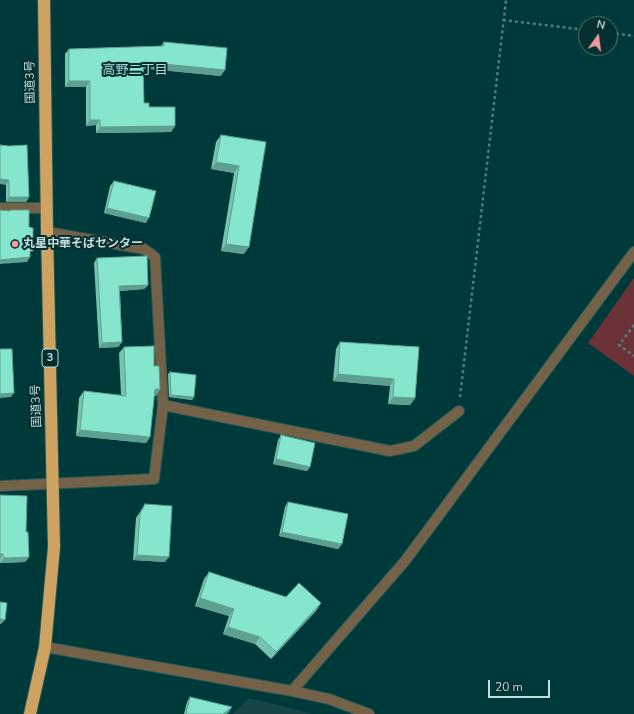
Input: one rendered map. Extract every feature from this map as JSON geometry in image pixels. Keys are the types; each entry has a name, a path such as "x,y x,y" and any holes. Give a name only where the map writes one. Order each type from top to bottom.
{"highway":[{"name":"国道3号","path":"30,714 46,647 54,547 46,208 44,0"}],"street":[{"path":"0,208 46,208"},
{"path":"0,486 154,479 163,405 154,258 144,249 47,232"},
{"path":"292,691 405,561 634,252"},
{"path":"163,405 390,451 414,446 459,411"},
{"path":"46,647 292,691 329,699 369,714"}],"path":[{"path":"459,411 506,0"},
{"path":"503,20 578,29"},
{"path":"618,34 634,36"},
{"path":"634,325 619,345 634,356"}],"shaded area":[{"path":"634,278 634,376 588,343"},
{"path":"249,698 313,714 233,714"}],"building":[{"path":"164,42 227,48 225,70 143,62 144,103 149,103 149,107 175,107 175,126 100,127 100,120 90,120 90,81 69,81 69,49 164,46"},
{"path":"221,135 266,142 249,247 226,244 239,166 216,162"},
{"path":"0,145 27,145 29,197 9,197 9,180 0,179"},
{"path":"114,181 156,191 149,218 107,208"},
{"name":"丸星中華そばセンター","path":"0,210 29,210 29,227 33,228 33,251 30,251 30,257 0,260"},
{"path":"147,256 148,285 119,286 122,342 102,343 97,258"},
{"path":"340,342 419,347 415,398 393,397 394,379 338,374"},
{"path":"154,346 154,366 159,366 160,389 155,389 150,437 80,430 84,391 126,396 124,347"},
{"path":"0,349 12,349 14,393 0,394"},
{"path":"170,372 196,375 194,397 171,395"},
{"path":"281,435 315,443 310,467 276,459"},
{"path":"0,495 27,496 26,532 28,532 29,557 4,558 3,554 0,554"},
{"path":"288,502 348,514 342,544 282,532"},
{"path":"145,504 172,506 169,557 137,555 140,514"},
{"path":"209,572 286,597 299,583 321,603 276,652 260,637 228,627 234,609 200,598"},
{"path":"0,602 7,603 5,620 0,619"},
{"path":"190,697 232,707 223,714 186,714"}],"place":[{"name":"丸星中華そばセンター","path":"15,244"}],"district":[{"name":"高野二丁目","path":"135,71"}]}
